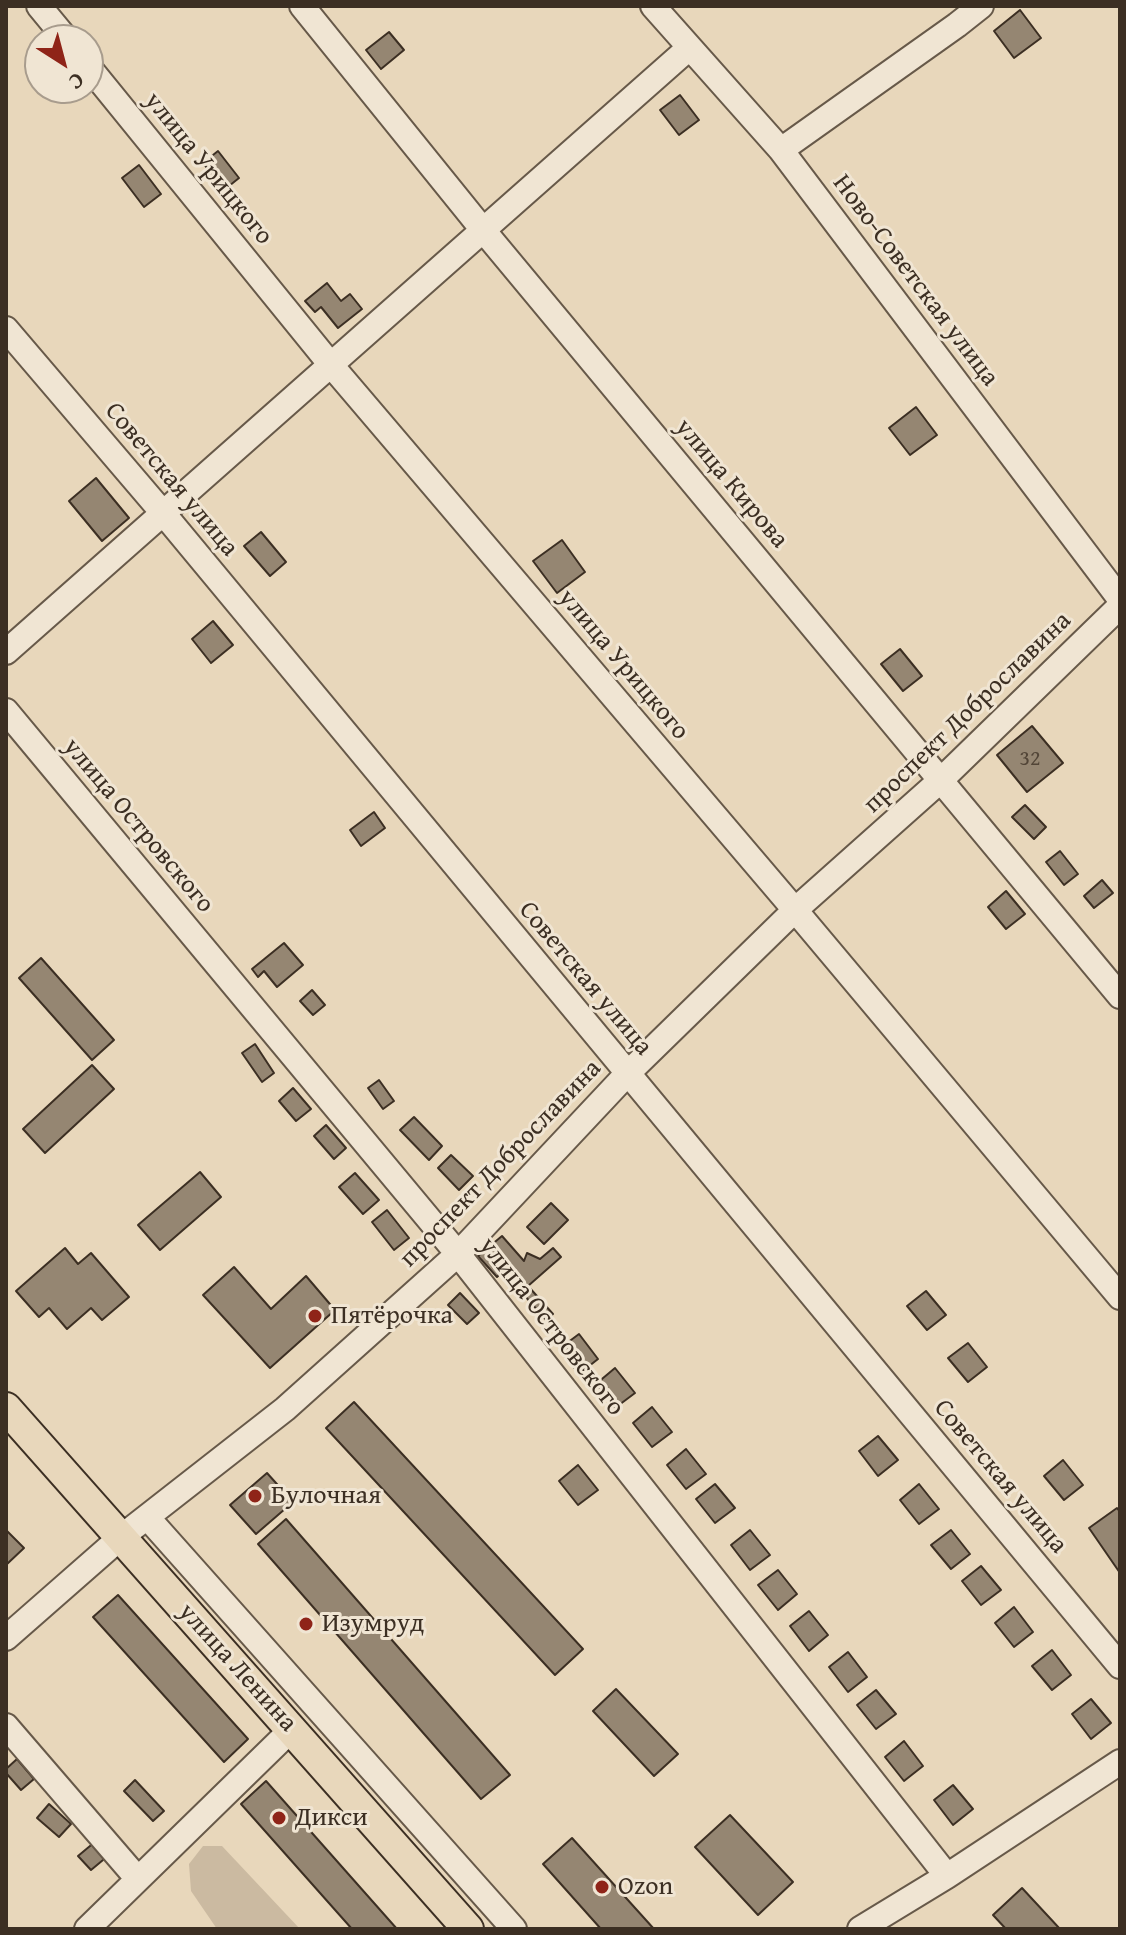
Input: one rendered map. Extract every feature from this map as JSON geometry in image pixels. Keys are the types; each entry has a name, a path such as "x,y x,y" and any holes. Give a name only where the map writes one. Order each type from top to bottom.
{"main road":[{"name":"улица Ленина","path":"6,1408 468,1929"}],"street":[{"path":"39,6 54,24"},
{"name":"улица Кирова","path":"302,6 483,230 1120,996"},
{"name":"Ново-Советская улица","path":"653,6 781,150 1120,599"},
{"path":"781,150 981,6"},
{"path":"6,652 689,48"},
{"name":"улица Урицкого","path":"104,86 331,365 1120,1297"},
{"name":"Советская улица","path":"6,329 163,513 1120,1666"},
{"name":"проспект Доброславина","path":"6,1638 120,1538 285,1409 458,1254 627,1074 795,910 941,780 1120,606"},
{"name":"улица Островского","path":"6,711 458,1254 947,1876"},
{"path":"147,1517 514,1929"},
{"path":"6,1726 137,1878"},
{"path":"87,1929 292,1729"},
{"path":"860,1929 947,1876 1120,1762"}],"shaded area":[{"path":"203,1846 222,1846 300,1929 217,1929 191,1891 189,1864"}],"building":[{"path":"1020,10 1041,38 1014,58 994,31"},
{"path":"389,32 404,50 381,69 366,50"},
{"path":"680,95 699,120 679,135 660,110"},
{"path":"218,151 239,178 224,190 203,163"},
{"path":"139,165 161,194 144,207 122,178"},
{"path":"327,283 341,301 350,294 362,309 338,328 321,307 315,312 305,301"},
{"path":"916,407 937,435 910,455 889,428"},
{"path":"96,478 129,518 102,541 69,501"},
{"path":"261,532 286,562 270,576 244,546"},
{"path":"562,540 585,572 557,593 533,561"},
{"path":"213,621 233,645 211,663 192,639"},
{"path":"900,649 922,676 903,691 881,664"},
{"path":"1032,726 1063,763 1027,792 997,755"},
{"path":"1025,805 1046,827 1034,839 1012,817"},
{"path":"374,812 385,828 361,846 350,830"},
{"path":"1060,851 1078,874 1064,885 1046,862"},
{"path":"1102,880 1113,893 1094,908 1084,896"},
{"path":"1006,891 1025,914 1006,929 988,907"},
{"path":"284,943 303,965 277,987 264,971 258,977 252,969"},
{"path":"41,958 114,1040 92,1060 19,978"},
{"path":"312,990 325,1005 313,1015 300,1001"},
{"path":"255,1044 274,1073 262,1082 242,1053"},
{"path":"92,1065 114,1089 45,1153 23,1129"},
{"path":"379,1080 394,1101 383,1109 368,1088"},
{"path":"293,1088 311,1109 296,1121 279,1101"},
{"path":"414,1117 442,1146 429,1160 400,1130"},
{"path":"326,1125 346,1148 334,1159 314,1136"},
{"path":"451,1155 473,1176 459,1190 438,1168"},
{"path":"200,1172 221,1197 160,1250 138,1225"},
{"path":"355,1173 379,1200 363,1214 339,1187"},
{"path":"551,1203 568,1220 544,1244 527,1227"},
{"path":"387,1210 409,1238 394,1250 372,1222"},
{"path":"502,1236 524,1261 527,1253 540,1259 553,1248 561,1257 528,1286 553,1314 546,1320 503,1271 497,1277 478,1256"},
{"path":"65,1248 78,1264 91,1253 129,1297 102,1320 91,1308 67,1329 49,1308 39,1317 16,1291"},
{"path":"234,1267 271,1309 306,1276 335,1310 270,1368 203,1295"},
{"path":"926,1291 946,1315 927,1330 907,1306"},
{"path":"460,1293 479,1313 467,1324 448,1305"},
{"path":"579,1334 598,1359 579,1374 559,1349"},
{"path":"968,1343 987,1367 968,1382 948,1358"},
{"path":"615,1368 635,1393 615,1408 596,1384"},
{"path":"354,1402 583,1649 555,1675 326,1428"},
{"path":"652,1407 672,1432 652,1447 633,1423"},
{"path":"878,1436 898,1460 878,1476 859,1451"},
{"path":"686,1449 706,1474 686,1489 667,1465"},
{"path":"1063,1460 1083,1485 1064,1500 1044,1476"},
{"path":"578,1465 598,1490 578,1505 559,1481"},
{"path":"267,1473 293,1502 256,1534 230,1505"},
{"path":"715,1484 735,1508 715,1523 696,1499"},
{"path":"919,1484 939,1509 919,1524 900,1500"},
{"path":"1117,1508 1120,1512 1120,1573 1089,1528"},
{"path":"286,1519 510,1775 481,1799 258,1544"},
{"path":"6,1530 24,1548 6,1565"},
{"path":"750,1530 770,1555 750,1570 731,1545"},
{"path":"951,1530 970,1554 951,1569 931,1545"},
{"path":"981,1566 1001,1590 981,1605 962,1581"},
{"path":"778,1570 797,1594 778,1610 758,1585"},
{"path":"118,1595 248,1739 224,1762 93,1617"},
{"path":"1014,1607 1033,1632 1014,1647 995,1623"},
{"path":"809,1611 828,1635 809,1651 790,1626"},
{"path":"1052,1650 1071,1675 1052,1690 1032,1666"},
{"path":"848,1652 867,1677 848,1692 829,1667"},
{"path":"616,1689 678,1754 654,1776 593,1711"},
{"path":"876,1690 896,1714 876,1729 857,1705"},
{"path":"1091,1699 1111,1723 1091,1739 1072,1714"},
{"path":"904,1741 923,1766 904,1781 885,1757"},
{"path":"17,1759 34,1779 21,1790 6,1773 6,1769"},
{"path":"135,1780 164,1811 153,1821 124,1791"},
{"path":"266,1781 397,1929 352,1929 241,1804"},
{"path":"953,1785 973,1809 953,1825 934,1800"},
{"path":"49,1804 71,1824 59,1837 37,1818"},
{"path":"730,1815 793,1882 758,1915 695,1847"},
{"path":"572,1838 654,1929 601,1929 543,1864"},
{"path":"96,1841 109,1855 91,1870 78,1856"},
{"path":"1022,1888 1060,1929 1006,1929 993,1915"}],"place":[{"name":"Пятёрочка","path":"315,1316"},
{"name":"Булочная","path":"255,1496"},
{"name":"Изумруд","path":"306,1624"},
{"name":"Дикси","path":"279,1818"},
{"name":"Ozon","path":"602,1887"}]}
